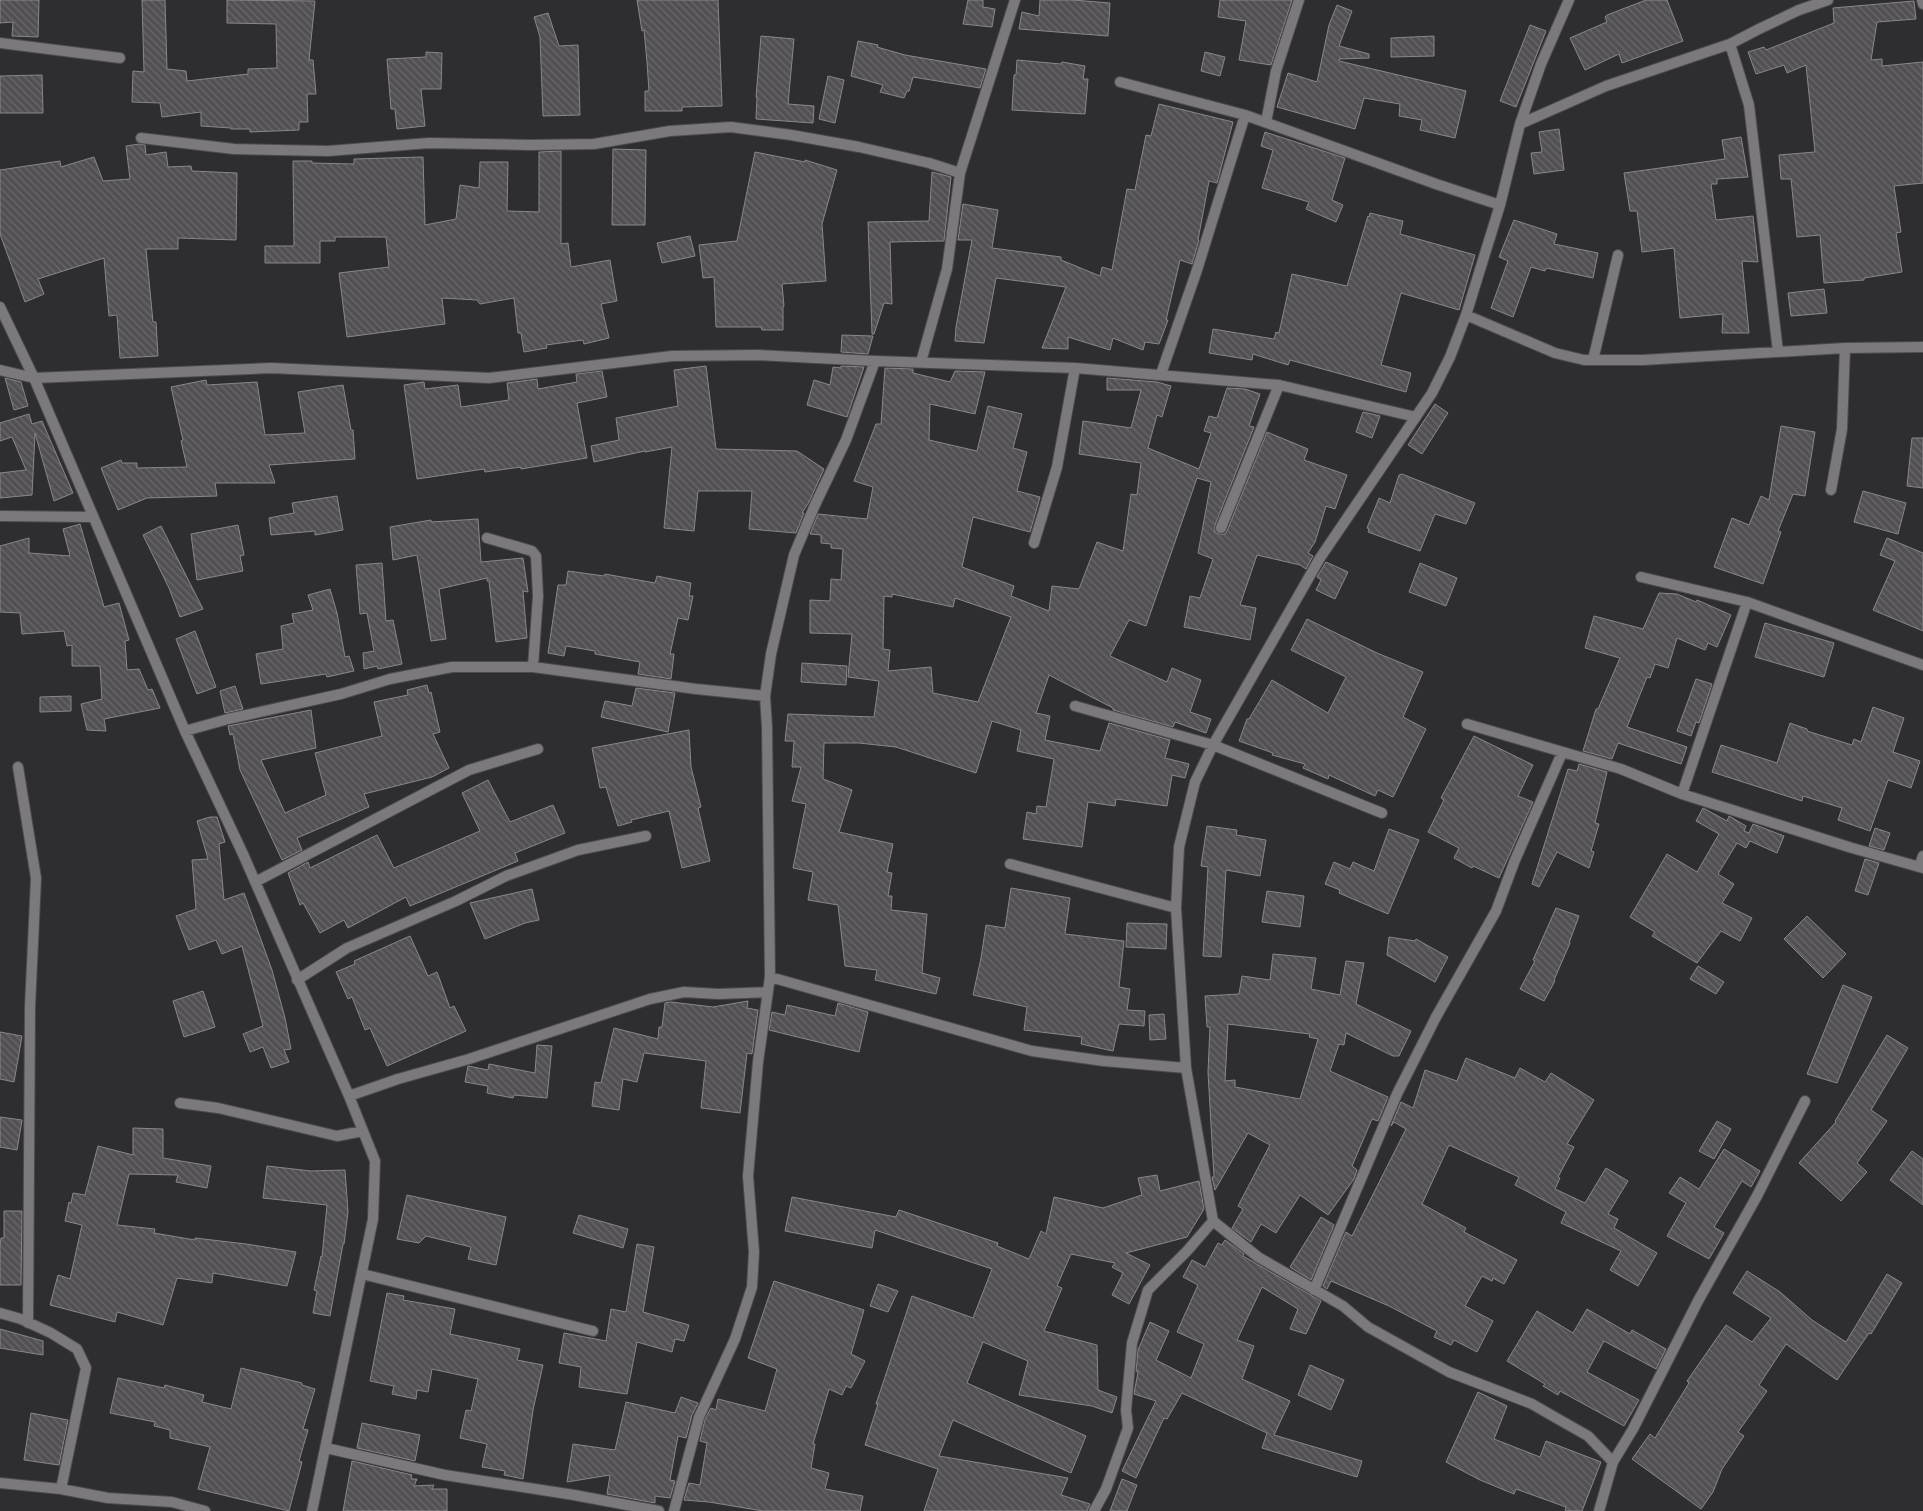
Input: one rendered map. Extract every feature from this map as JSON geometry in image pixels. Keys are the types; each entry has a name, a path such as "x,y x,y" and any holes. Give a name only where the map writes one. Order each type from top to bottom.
{"street":[{"path":"921,362 948,269 960,173 1015,0"},
{"path":"1266,122 1276,71 1299,0"},
{"path":"1569,0 1541,64 1520,124 1500,205 1466,316 1450,357 1432,394 1368,484 1320,558 1213,745 1196,782 1179,847 1176,908 1186,1068 1213,1220 1258,1257 1343,1306 1368,1327 1449,1372 1532,1404 1588,1436 1613,1462"},
{"path":"1520,124 1606,86 1730,44 1759,28 1799,10 1828,0"},
{"path":"1922,0 1923,4"},
{"path":"0,43 120,58"},
{"path":"1730,44 1749,105 1778,352"},
{"path":"1120,82 1245,115 1500,205"},
{"path":"1161,374 1197,270 1245,115"},
{"path":"141,138 234,149 328,151 429,143 594,144 670,131 731,127 859,147 930,163 960,173"},
{"path":"1593,360 1618,255"},
{"path":"0,306 34,378 185,730 255,882 349,1096 375,1161 373,1219 312,1511"},
{"path":"1466,316 1555,353 1584,360 1643,360 1845,348 1923,347"},
{"path":"1831,490 1842,429 1845,348"},
{"path":"0,370 34,378 271,368 489,378 672,356 757,354 876,361 1075,368 1279,385 1416,417"},
{"path":"674,1511 699,1417 735,1339 752,1287 754,1252 748,1176 758,1062 770,977 765,696 771,654 794,556 814,507 846,440 876,361"},
{"path":"1034,543 1057,466 1075,368"},
{"path":"1221,528 1279,385"},
{"path":"0,516 93,517"},
{"path":"487,538 532,551 536,556 538,596 532,667"},
{"path":"1640,577 1747,602 1923,665"},
{"path":"1682,794 1747,602"},
{"path":"185,730 341,694 390,679 452,667 532,667 696,689 765,696"},
{"path":"1075,706 1213,745 1382,813"},
{"path":"1467,724 1562,753 1621,768 1682,794 1921,868 1923,856"},
{"path":"255,882 469,770 538,749"},
{"path":"1314,1290 1397,1094 1440,1008 1496,911 1515,860 1562,753"},
{"path":"18,767 36,878 30,1007 28,1323"},
{"path":"297,980 347,948 456,901 506,876 578,850 646,836"},
{"path":"1010,864 1176,908"},
{"path":"770,977 1032,1050 1104,1061 1186,1068"},
{"path":"349,1096 398,1079 469,1059 650,999 684,992 718,994 768,992"},
{"path":"1599,1511 1613,1462 1633,1429 1698,1301 1756,1196 1805,1101"},
{"path":"180,1103 218,1108 337,1136 363,1131"},
{"path":"1094,1511 1106,1490 1125,1441 1128,1428 1126,1410 1132,1343 1148,1290 1187,1251 1213,1220"},
{"path":"362,1274 593,1331"},
{"path":"0,1313 51,1333 77,1349 86,1368 61,1489"},
{"path":"326,1448 445,1475 574,1495 659,1511"},
{"path":"0,1483 61,1489 108,1498 172,1502 205,1511"}],"building":[{"path":"0,0 39,0 38,37 12,36 13,22 0,23"},
{"path":"142,0 165,0 167,69 186,71 187,81 248,74 248,69 277,68 276,24 227,23 227,0 315,1 309,60 313,60 316,94 307,94 308,122 299,122 299,130 250,132 250,129 201,126 201,112 162,117 160,103 132,102 133,71 144,72"},
{"path":"637,0 718,0 722,106 682,107 682,111 645,111 645,91 649,91 647,62 644,30 642,31"},
{"path":"968,0 983,0 983,7 995,9 992,27 963,24"},
{"path":"1040,0 1110,3 1108,36 1019,29 1022,12 1039,16"},
{"path":"1220,0 1292,0 1271,65 1239,60 1246,21 1218,17"},
{"path":"1646,0 1667,0 1683,41 1622,63 1619,54 1585,70 1570,38 1607,22 1605,17 1607,15"},
{"path":"1914,1 1916,19 1877,22 1871,60 1882,59 1882,66 1923,62 1923,183 1894,186 1901,232 1896,233 1902,272 1864,278 1864,280 1824,283 1820,235 1797,237 1791,179 1781,179 1779,155 1815,152 1806,65 1787,73 1784,65 1756,74 1748,52 1764,47 1766,50 1834,23 1833,8"},
{"path":"1337,5 1352,11 1339,46 1369,54 1369,58 1339,59 1339,61 1466,91 1455,138 1420,130 1422,120 1399,116 1400,104 1364,98 1355,129 1277,107 1288,73 1317,82 1329,25"},
{"path":"548,13 559,46 578,45 580,115 543,116 540,37 534,17"},
{"path":"1530,25 1546,31 1516,107 1500,101"},
{"path":"761,36 794,39 788,104 814,106 813,123 756,119"},
{"path":"1434,36 1434,56 1391,57 1391,38"},
{"path":"858,41 878,45 877,47 905,55 986,69 980,88 913,77 909,91 907,91 904,98 880,92 883,85 851,76"},
{"path":"426,52 442,53 441,89 421,89 425,126 397,129 395,109 391,109 387,59 426,57"},
{"path":"1205,52 1225,57 1220,76 1201,71"},
{"path":"1017,60 1061,64 1062,62 1085,66 1083,79 1088,79 1085,114 1012,110"},
{"path":"42,75 43,113 0,113 0,76"},
{"path":"828,76 844,80 835,123 819,119"},
{"path":"1159,104 1233,122 1217,183 1209,181 1199,240 1192,264 1180,260 1166,320 1168,320 1159,344 1145,342 1143,350 1113,338 1110,350 1068,337 1068,349 1042,348 1066,287 996,278 984,343 955,341 972,240 958,240 963,204 998,210 992,248 1061,257 1061,260 1100,276 1102,267 1112,270 1127,189 1135,190 1146,135 1151,136"},
{"path":"1559,129 1564,170 1534,174 1531,153 1542,152 1539,132"},
{"path":"1265,132 1345,158 1332,200 1343,205 1336,222 1306,209 1309,202 1262,188 1273,150 1261,146"},
{"path":"1741,137 1748,177 1717,179 1717,184 1711,184 1716,220 1753,216 1758,262 1742,261 1749,333 1722,333 1723,314 1680,318 1674,248 1642,252 1637,211 1630,211 1624,173 1725,159 1722,140"},
{"path":"145,145 146,155 166,152 168,167 191,166 192,171 237,173 236,240 178,238 178,249 146,249 153,322 156,322 158,356 120,358 117,315 109,316 104,258 38,279 44,294 25,302 0,234 0,170 60,161 61,167 94,157 103,181 130,179 126,146"},
{"path":"613,149 646,150 645,225 612,225"},
{"path":"561,151 561,244 568,243 571,267 610,260 617,301 601,304 609,338 584,344 583,340 546,345 547,348 524,352 521,333 518,333 514,298 480,304 477,300 442,298 445,324 347,337 339,273 389,267 386,237 335,237 335,241 320,241 320,263 265,263 265,246 294,246 293,161 354,164 354,159 423,157 425,225 456,219 460,185 479,188 480,162 508,162 507,211 539,212 539,152"},
{"path":"755,152 805,162 805,160 837,170 822,224 826,281 782,284 784,306 783,330 762,330 761,327 716,327 714,277 703,278 699,245 737,241"},
{"path":"932,172 951,177 944,241 890,242 892,304 884,303 874,334 872,334 868,222 929,221"},
{"path":"1370,213 1403,221 1400,234 1475,255 1459,310 1401,293 1381,365 1411,373 1406,392 1290,360 1288,365 1253,354 1252,360 1209,353 1213,329 1274,339 1276,332 1279,333 1292,274 1347,286"},
{"path":"1514,220 1557,234 1554,244 1598,253 1593,278 1546,268 1545,271 1531,267 1513,317 1491,308 1508,261 1499,257"},
{"path":"690,236 695,256 662,263 657,243"},
{"path":"1824,289 1827,313 1791,316 1788,293"},
{"path":"842,335 873,336 868,354 841,352"},
{"path":"706,366 716,449 797,451 824,469 802,513 804,513 796,533 749,529 752,491 698,491 694,531 664,528 672,447 594,462 591,446 619,440 616,418 678,406 674,370"},
{"path":"841,366 864,367 847,417 807,405 814,380 830,385 833,367 841,368"},
{"path":"885,368 913,369 913,373 950,382 955,371 985,372 975,414 930,404 929,440 977,451 988,406 1022,414 1013,448 1027,452 1017,491 1040,497 1030,532 973,517 962,567 1014,586 1011,596 1049,611 1052,586 1079,589 1097,542 1123,551 1131,494 1137,495 1141,463 1079,454 1083,421 1131,428 1141,390 1107,390 1107,378 1157,382 1171,386 1162,417 1157,415 1148,448 1199,469 1211,433 1204,431 1209,416 1217,418 1227,388 1245,389 1260,394 1249,426 1254,427 1215,525 1215,532 1219,534 1225,534 1227,531 1267,432 1308,449 1304,460 1347,475 1335,509 1326,506 1315,542 1308,553 1313,556 1306,569 1300,565 1257,555 1240,605 1256,608 1250,640 1184,627 1190,596 1200,598 1213,559 1198,553 1211,482 1197,478 1146,626 1129,620 1110,656 1167,682 1172,668 1201,680 1190,712 1211,719 1206,733 1175,722 1173,727 1113,710 1113,708 1049,675 1036,713 1050,716 1045,740 1100,751 1109,723 1170,740 1165,758 1189,764 1185,778 1172,775 1167,806 1116,799 1115,806 1088,802 1082,847 1023,839 1027,812 1036,814 1037,806 1046,807 1054,759 1017,751 1021,730 992,721 976,773 896,747 859,743 824,743 823,779 852,790 839,832 893,844 887,872 892,873 888,896 892,896 891,910 927,914 922,973 940,978 936,994 875,980 877,970 845,966 838,905 808,900 813,872 793,868 806,804 792,801 801,767 792,767 794,741 785,741 788,714 874,717 879,681 848,677 852,634 810,633 810,600 830,601 831,579 841,580 843,549 831,548 831,544 821,543 821,535 810,534 818,514 867,519 873,487 854,481 876,424 881,424","holes":["892,594 953,607 955,598 1011,617 978,702 933,693 931,667 888,671 890,650 883,649 884,596 892,597"]},
{"path":"602,371 607,397 577,403 587,458 521,469 521,467 485,472 484,469 417,479 404,385 424,382 425,389 458,385 461,407 509,400 507,383 537,379 538,389 577,382 576,374"},
{"path":"5,378 21,382 28,406 14,410"},
{"path":"206,380 207,385 257,382 265,435 305,433 298,392 343,385 351,430 353,430 355,459 269,465 275,483 215,483 217,496 147,498 118,510 101,468 121,460 122,463 137,463 137,468 187,467 171,387"},
{"path":"1435,404 1448,413 1422,454 1408,445"},
{"path":"1363,412 1380,416 1372,438 1356,432"},
{"path":"29,414 32,424 42,421 73,493 54,501 35,433 32,495 0,498 0,473 26,470 12,437 0,441 0,423"},
{"path":"1781,426 1815,432 1805,496 1793,494 1778,531 1781,532 1763,584 1714,567 1732,518 1749,525 1761,496 1769,500"},
{"path":"1912,438 1923,438 1923,488 1907,486"},
{"path":"1402,474 1475,503 1466,524 1435,514 1420,551 1368,532 1369,529 1367,528 1379,498 1390,503 1399,475"},
{"path":"1863,491 1906,503 1898,534 1854,522"},
{"path":"337,496 343,530 315,535 315,531 271,535 269,518 294,513 292,503"},
{"path":"478,519 481,562 523,558 528,592 523,591 527,638 496,642 489,581 487,581 487,578 439,589 446,639 431,641 417,555 393,560 390,527 431,520 431,522"},
{"path":"80,524 104,607 119,603 129,640 125,641 127,670 139,669 148,690 152,689 160,708 104,719 106,731 87,730 81,704 102,699 100,666 72,666 72,645 67,646 64,631 22,634 20,613 0,612 0,546 29,538 29,553 70,556 63,529"},
{"path":"238,525 244,555 240,556 243,571 197,580 191,534"},
{"path":"161,526 203,609 180,617 169,588 143,535"},
{"path":"1887,538 1923,553 1923,631 1873,610 1895,561 1880,555"},
{"path":"1326,562 1348,572 1335,599 1316,590 1321,580 1317,577"},
{"path":"382,563 386,621 393,620 402,664 378,669 377,666 364,669 363,653 374,651 367,613 360,614 356,565"},
{"path":"1420,563 1457,578 1446,606 1409,592"},
{"path":"568,571 604,576 605,574 655,583 657,576 691,583 689,596 693,596 688,620 678,618 670,654 674,654 671,679 638,674 640,662 595,654 595,651 566,646 564,656 548,653 558,585 566,585"},
{"path":"330,589 337,613 345,657 349,656 354,671 327,677 326,674 261,684 256,654 283,649 281,626 294,623 292,614 313,610 308,595"},
{"path":"1659,593 1677,594 1696,602 1697,600 1731,615 1717,647 1708,643 1705,650 1677,638 1668,668 1655,664 1650,678 1647,677 1627,727 1687,747 1681,764 1618,743 1612,759 1583,751 1596,709 1598,709 1620,658 1585,648 1594,616 1643,629"},
{"path":"1307,619 1377,653 1423,672 1403,717 1426,729 1393,797 1378,790 1375,796 1329,775 1328,779 1303,768 1305,764 1272,755 1273,753 1239,741 1247,719 1249,719 1272,680 1328,713 1346,677 1291,650"},
{"path":"1765,623 1834,643 1824,677 1755,657"},
{"path":"195,631 216,687 197,694 176,639"},
{"path":"802,663 847,666 846,685 801,682"},
{"path":"1696,679 1712,684 1699,723 1696,722 1691,736 1677,731"},
{"path":"427,685 429,693 431,692 440,732 433,734 449,768 432,777 364,794 369,807 297,838 302,850 282,860 240,770 233,734 230,735 228,726 311,710 316,748 261,760 285,813 326,795 315,753 382,736 374,702 408,695 407,690"},
{"path":"235,686 243,709 225,713 220,691"},
{"path":"636,688 675,693 668,732 601,717 605,701 632,706"},
{"path":"71,696 71,711 40,712 40,697"},
{"path":"1873,707 1904,718 1893,752 1920,761 1911,788 1888,780 1870,831 1838,820 1842,808 1803,796 1802,801 1712,772 1721,745 1777,763 1790,723 1807,729 1807,731 1852,745 1854,739 1861,742"},
{"path":"689,730 691,767 701,807 698,808 710,861 682,868 669,811 631,820 632,822 618,826 606,787 600,788 592,748"},
{"path":"1474,736 1533,765 1518,796 1533,802 1499,878 1473,866 1472,868 1454,858 1459,848 1428,832 1444,800 1441,798"},
{"path":"1579,764 1607,772 1595,823 1599,824 1591,851 1594,852 1589,868 1557,852 1539,887 1532,884 1568,769 1577,771"},
{"path":"488,780 510,822 553,805 565,833 515,853 518,861 410,906 406,897 348,928 344,920 320,933 303,903 300,905 288,873 308,862 310,868 377,835 394,868 480,831 462,793"},
{"path":"1703,808 1727,821 1729,816 1746,826 1744,831 1749,833 1753,824 1784,836 1777,853 1750,841 1746,848 1737,843 1718,874 1734,884 1722,903 1752,918 1740,941 1721,931 1697,963 1652,936 1655,932 1630,917 1667,854 1697,872 1719,834 1696,821"},
{"path":"217,817 225,842 219,844 224,900 244,893 272,970 285,1018 291,1049 284,1050 289,1062 271,1068 263,1047 250,1052 243,1034 263,1026 242,946 222,954 216,940 189,950 176,916 196,909 192,860 208,859 197,821"},
{"path":"1207,826 1237,830 1236,835 1266,840 1260,876 1226,870 1221,957 1203,956 1208,867 1201,866"},
{"path":"1875,828 1890,833 1884,850 1869,846"},
{"path":"1389,829 1419,840 1388,914 1339,893 1340,890 1325,884 1334,862 1350,869 1353,862 1374,871"},
{"path":"1865,859 1879,863 1868,895 1855,891"},
{"path":"1011,888 1070,898 1065,934 1124,941 1119,987 1130,989 1127,1010 1145,1011 1144,1026 1119,1024 1113,1051 1081,1044 1082,1037 1024,1030 1027,1007 973,995 986,925 1005,928"},
{"path":"532,889 539,920 525,923 485,939 470,903"},
{"path":"1267,891 1304,896 1300,927 1262,922"},
{"path":"1556,908 1579,916 1555,981 1544,1001 1520,989 1535,961 1533,960"},
{"path":"1807,916 1846,954 1823,978 1784,939"},
{"path":"1127,923 1167,924 1166,949 1126,947"},
{"path":"410,936 428,976 437,972 450,1008 454,1006 466,1031 387,1066 370,1028 365,1030 352,997 348,999 336,972 355,964 354,961"},
{"path":"1389,937 1415,941 1416,939 1448,957 1435,982 1387,955"},
{"path":"1273,954 1316,958 1311,989 1340,995 1346,961 1364,963 1356,1004 1411,1031 1399,1056 1393,1056 1346,1033 1344,1045 1339,1044 1330,1071 1388,1097 1378,1121 1372,1119 1352,1166 1357,1170 1354,1179 1328,1215 1300,1195 1276,1233 1261,1224 1251,1242 1232,1228 1243,1209 1238,1206 1270,1145 1248,1133 1215,1190 1212,1177 1214,1177 1208,1072 1210,1027 1207,1027 1205,996 1239,994 1242,976 1270,980","holes":["1228,1024 1310,1034 1309,1037 1318,1039 1300,1099 1235,1087 1235,1080 1225,1081"]},
{"path":"1698,966 1724,982 1716,994 1690,979"},
{"path":"1843,985 1872,997 1837,1083 1807,1074"},
{"path":"203,991 215,1027 184,1037 173,1001"},
{"path":"748,1001 747,1008 758,1010 752,1054 747,1053 740,1113 701,1108 706,1061 644,1053 637,1082 623,1079 619,1110 592,1106 595,1082 601,1083 614,1028 658,1039 659,1027 662,1027 665,1003 713,1007"},
{"path":"838,1003 868,1012 859,1052 769,1030 772,1012 785,1015 787,1005 835,1016"},
{"path":"1164,1014 1166,1039 1150,1040 1149,1015"},
{"path":"0,1032 22,1036 14,1082 0,1079"},
{"path":"1887,1035 1908,1048 1871,1110 1887,1121 1857,1163 1867,1172 1841,1201 1799,1163 1836,1122"},
{"path":"537,1045 552,1046 547,1098 514,1095 513,1098 487,1093 488,1086 465,1082 468,1066 488,1070 489,1064 535,1073"},
{"path":"1466,1058 1515,1078 1520,1068 1545,1082 1551,1073 1594,1100 1567,1144 1574,1147 1558,1177 1560,1178 1555,1189 1585,1203 1606,1168 1628,1181 1608,1214 1618,1219 1614,1228 1657,1253 1638,1286 1610,1270 1621,1251 1561,1223 1566,1212 1515,1185 1519,1177 1449,1145 1422,1204 1466,1228 1464,1232 1517,1260 1504,1284 1493,1278 1492,1281 1482,1276 1465,1306 1493,1321 1477,1352 1454,1340 1451,1345 1434,1337 1437,1331 1389,1306 1331,1281 1327,1289 1323,1286 1346,1232 1352,1236 1406,1129 1394,1122 1391,1126 1401,1102 1413,1108 1425,1070 1457,1081"},
{"path":"0,1117 22,1120 17,1150 0,1147"},
{"path":"1717,1121 1731,1129 1714,1159 1699,1151"},
{"path":"133,1128 163,1129 163,1158 211,1166 207,1188 176,1182 178,1175 129,1174 117,1225 155,1229 154,1233 195,1240 195,1238 246,1244 296,1252 287,1286 213,1273 212,1283 177,1278 163,1325 117,1312 115,1322 50,1305 58,1275 70,1279 82,1225 65,1221 73,1193 85,1195 98,1146 133,1155"},
{"path":"1724,1149 1760,1171 1751,1187 1742,1181 1714,1227 1724,1233 1709,1259 1667,1236 1686,1203 1669,1193 1680,1177 1699,1189"},
{"path":"1912,1151 1923,1159 1923,1205 1890,1180"},
{"path":"267,1166 311,1171 345,1170 348,1212 344,1244 330,1316 313,1313 317,1291 314,1290 322,1257 327,1205 263,1198"},
{"path":"1157,1175 1160,1191 1199,1181 1204,1209 1187,1237 1126,1253 1150,1265 1129,1304 1112,1295 1123,1273 1112,1267 1115,1263 1071,1254 1057,1286 1062,1288 1044,1331 1097,1345 1098,1390 1117,1397 1112,1413 1092,1406 1019,1395 1028,1361 983,1342 967,1383 1086,1436 1071,1473 953,1420 939,1456 1068,1478 1061,1495 1090,1504 1087,1511 924,1511 938,1469 865,1445 878,1404 876,1404 912,1296 973,1318 992,1269 875,1230 872,1248 785,1231 792,1197 896,1217 899,1210 998,1243 997,1246 1029,1259 1041,1231 1046,1234 1054,1197 1103,1208 1142,1195 1138,1178"},
{"path":"407,1195 506,1217 496,1265 468,1259 471,1247 426,1236 419,1243 397,1239"},
{"path":"4,1211 22,1211 21,1285 0,1285 0,1246 1,1238 4,1238"},
{"path":"579,1215 628,1229 623,1248 573,1233"},
{"path":"1321,1217 1334,1225 1311,1280 1290,1267"},
{"path":"1225,1240 1244,1254 1243,1256 1321,1301 1306,1334 1290,1329 1298,1309 1262,1287 1237,1340 1254,1346 1242,1379 1290,1401 1274,1435 1362,1461 1357,1477 1262,1448 1267,1433 1182,1393 1167,1419 1164,1418 1136,1478 1122,1471 1156,1401 1134,1394 1138,1372 1136,1371 1138,1350 1150,1322 1169,1331 1156,1360 1191,1378 1204,1344 1177,1332 1198,1285 1183,1277 1192,1260 1205,1267 1218,1243 1222,1245"},
{"path":"637,1244 654,1247 643,1312 689,1325 684,1341 675,1339 672,1352 637,1342 627,1394 579,1387 581,1367 559,1363 564,1333 606,1341 611,1309 626,1312"},
{"path":"1747,1271 1780,1292 1812,1320 1846,1342 1887,1274 1902,1283 1871,1334 1869,1333 1837,1380 1786,1344 1759,1385 1767,1391 1738,1432 1744,1436 1722,1469 1713,1492 1701,1509 1632,1459 1650,1434 1655,1438 1689,1383 1687,1381 1726,1325 1752,1342 1771,1318 1733,1293"},
{"path":"774,1281 864,1310 851,1354 865,1361 851,1388 846,1386 842,1395 829,1389 813,1444 815,1444 811,1468 829,1473 825,1489 863,1496 860,1511 763,1511 684,1500 689,1483 700,1485 707,1443 700,1441 705,1419 711,1408 716,1410 718,1399 765,1411 777,1369 748,1358"},
{"path":"878,1284 898,1291 888,1312 870,1306"},
{"path":"387,1293 404,1296 403,1300 455,1309 450,1334 520,1349 517,1360 543,1365 533,1410 523,1479 504,1475 505,1471 482,1467 487,1444 460,1438 466,1410 471,1411 478,1379 432,1369 428,1392 417,1390 416,1399 392,1394 394,1386 370,1381"},
{"path":"1587,1309 1630,1334 1632,1330 1666,1349 1656,1369 1604,1341 1587,1372 1639,1400 1624,1426 1560,1391 1558,1395 1543,1386 1545,1384 1507,1361 1537,1311 1573,1333"},
{"path":"0,1329 43,1341 43,1355 0,1348"},
{"path":"1310,1365 1344,1380 1331,1410 1298,1395"},
{"path":"241,1368 302,1383 302,1385 315,1389 303,1429 308,1430 299,1461 302,1462 289,1511 198,1489 210,1447 170,1438 170,1430 154,1426 155,1422 110,1413 118,1378 164,1388 165,1385 204,1395 202,1402 231,1409"},
{"path":"1478,1392 1507,1406 1494,1439 1540,1457 1546,1441 1601,1462 1582,1511 1565,1511 1566,1507 1516,1489 1514,1494 1480,1480 1446,1462"},
{"path":"681,1397 698,1403 692,1415 686,1438 678,1436 670,1480 675,1481 670,1498 655,1496 655,1503 607,1494 610,1475 567,1482 573,1444 615,1450 626,1402 675,1413"},
{"path":"31,1413 68,1420 59,1465 24,1460"},
{"path":"362,1423 420,1435 415,1461 357,1448"},
{"path":"352,1461 412,1475 411,1479 417,1479 414,1486 434,1485 432,1489 447,1489 447,1511 343,1511"},
{"path":"1122,1479 1137,1485 1127,1511 1110,1511"}]}
